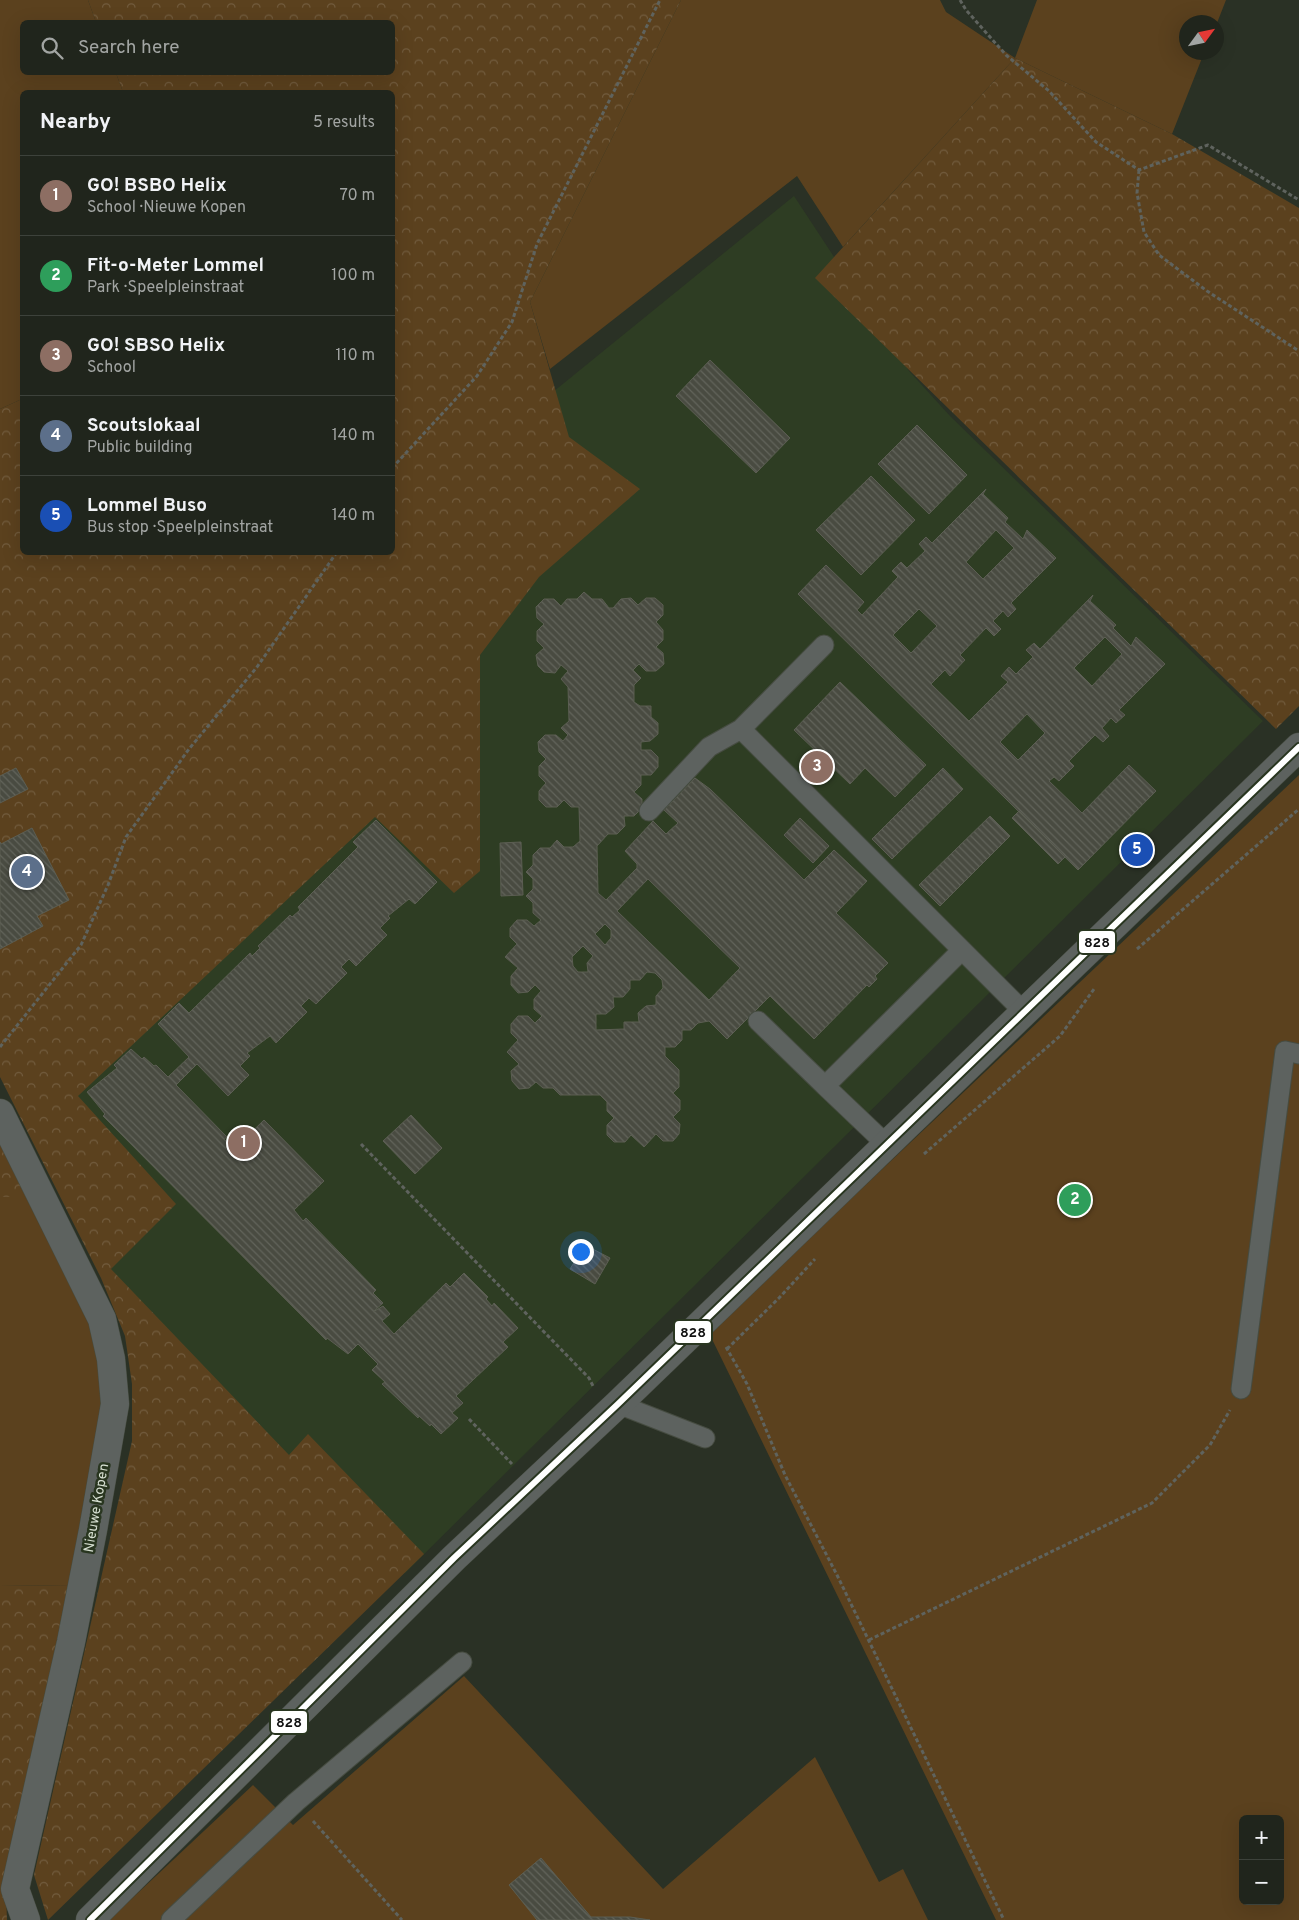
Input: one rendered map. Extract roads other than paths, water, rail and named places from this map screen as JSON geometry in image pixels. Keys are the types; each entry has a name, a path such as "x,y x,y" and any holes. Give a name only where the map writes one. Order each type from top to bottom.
{"street":[{"path":"90,1920 440,1572 1025,1013 1299,747"},
{"name":"Nieuwe Kopen","path":"0,1113 102,1319 111,1359 115,1404 74,1624 15,1889 26,1920"}],"lane":[{"path":"649,811 709,747 741,729 824,645"},
{"path":"741,729 1025,1013"},
{"path":"825,1086 962,950"},
{"path":"758,1021 887,1145"},
{"path":"1241,1388 1285,1051 1299,1054"},
{"path":"613,1408 705,1438"},
{"path":"171,1920 296,1802 462,1662"}],"place":[{"name":"GO! SBSO Helix","path":"817,767"},
{"name":"Lommel Buso","path":"1137,850"},
{"name":"Scoutslokaal","path":"27,872"},
{"name":"GO! BSBO Helix","path":"244,1143"},
{"name":"Fit-o-Meter Lommel","path":"1075,1200"}]}
